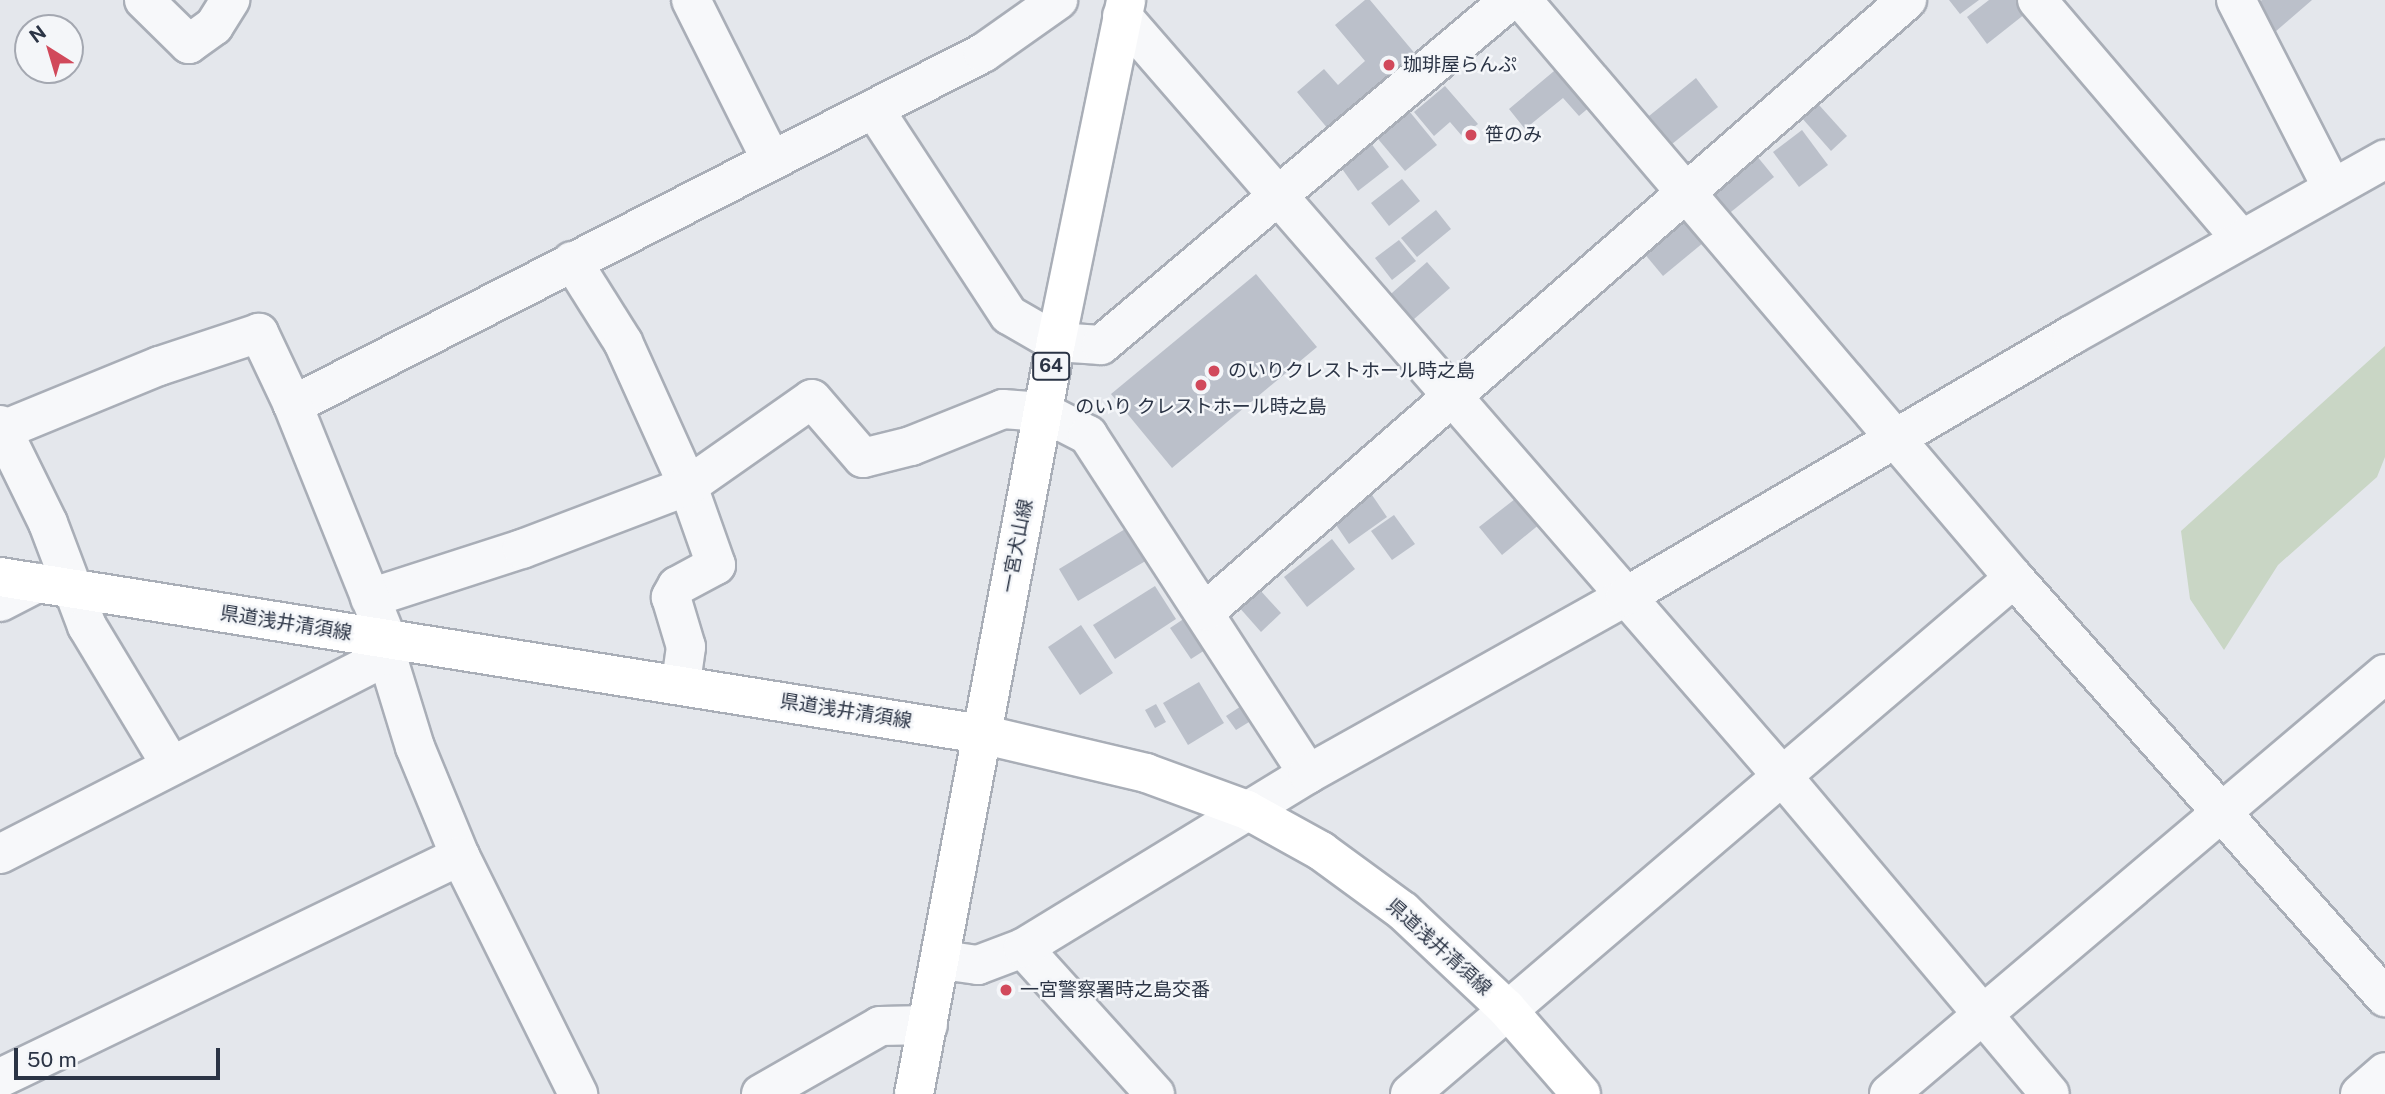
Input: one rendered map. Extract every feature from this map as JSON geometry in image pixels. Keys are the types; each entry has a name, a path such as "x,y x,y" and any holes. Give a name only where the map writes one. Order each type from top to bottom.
{"main road":[{"name":"一宮犬山線","path":"914,1094 942,960 981,734 1056,342 1124,8"},
{"name":"県道浅井清須線","path":"0,577 387,648 681,684 981,734 1146,773 1247,810 1321,851 1403,911 1506,1008 1581,1094"}],"street":[{"path":"144,0 189,44 215,26 230,0"},
{"path":"691,0 770,158"},
{"path":"293,405 770,158 874,109 982,53 1058,0"},
{"path":"874,109 1010,315 1056,342 1101,345 1510,0"},
{"path":"1522,0 2014,578 2385,997"},
{"path":"1206,611 1907,0"},
{"path":"2037,0 2240,238"},
{"path":"2236,0 2331,186"},
{"path":"1124,8 1280,195 1625,597 1783,776 2050,1094"},
{"path":"942,960 978,965 1023,948 1308,774 1625,597 2240,238 2331,186 2385,159"},
{"path":"572,261 623,342 688,486 716,565 677,586 671,597 686,647 681,684"},
{"path":"171,765 87,626 54,586 48,523 1,428 159,366 259,334 293,405 370,598 415,747 460,856 578,1094"},
{"path":"370,598 522,549 688,486 812,399 863,458 911,446 1003,410 1043,412 1088,435 1206,611 1308,774"},
{"path":"1410,1094 1506,1008 2014,578"},
{"path":"0,602 54,586"},
{"path":"0,854 387,648"},
{"path":"1889,1094 2385,674"},
{"path":"0,1079 460,856"},
{"path":"1023,948 1156,1094"},
{"path":"761,1094 880,1026 928,1025"},
{"path":"2360,1094 2385,1072"}],"green space":[{"path":"2385,346 2385,457 2377,477 2278,565 2224,650 2190,599 2181,531"}],"building":[{"name":"珈琲屋らんぷ","path":"1365,0 1370,0 1422,62 1334,136 1297,92 1324,69 1338,85 1365,61 1335,25"},
{"path":"1949,0 1979,0 1960,14"},
{"path":"1989,0 2022,0 2030,10 1987,44 1967,17"},
{"path":"2262,0 2312,0 2275,32 2253,7"},
{"path":"1566,61 1598,100 1579,116 1563,98 1525,129 1509,109"},
{"path":"1696,78 1718,107 1672,144 1649,116"},
{"path":"1445,86 1478,124 1462,136 1450,122 1434,136 1414,112"},
{"path":"1810,95 1847,136 1831,151 1794,109"},
{"path":"1405,106 1437,145 1405,171 1373,133"},
{"path":"1802,130 1828,165 1799,187 1773,152"},
{"path":"1370,142 1389,167 1358,191 1340,166"},
{"path":"1752,150 1774,177 1726,216 1704,188"},
{"path":"1402,179 1420,201 1389,226 1371,203"},
{"path":"1684,208 1709,238 1663,276 1638,246"},
{"path":"1436,210 1451,229 1417,257 1401,238"},
{"path":"1399,240 1416,261 1392,280 1375,258"},
{"path":"1427,262 1450,288 1406,326 1384,300"},
{"name":"のいりクレストホール時之島","path":"1256,274 1317,347 1172,468 1111,394"},
{"path":"1370,492 1387,517 1349,544 1332,519"},
{"path":"1524,492 1546,519 1502,555 1479,527"},
{"path":"1394,515 1415,544 1392,560 1371,531"},
{"path":"1140,520 1159,553 1078,601 1059,569"},
{"path":"1332,539 1355,569 1307,607 1284,577"},
{"path":"1250,579 1281,613 1261,632 1230,597"},
{"path":"1155,586 1176,619 1115,659 1093,625"},
{"path":"1194,612 1216,643 1191,659 1170,628"},
{"path":"1081,625 1113,673 1080,695 1048,647"},
{"path":"1199,682 1224,723 1188,745 1163,703"},
{"path":"1252,699 1262,714 1236,730 1226,716"},
{"path":"1156,704 1166,722 1155,728 1145,710"}],"place":[{"name":"珈琲屋らんぷ","path":"1389,65"},
{"name":"笹のみ","path":"1471,135"},
{"name":"のいりクレストホール時之島","path":"1214,371"},
{"name":"のいり クレストホール時之島","path":"1201,385"},
{"name":"一宮警察署時之島交番","path":"1006,990"}]}
